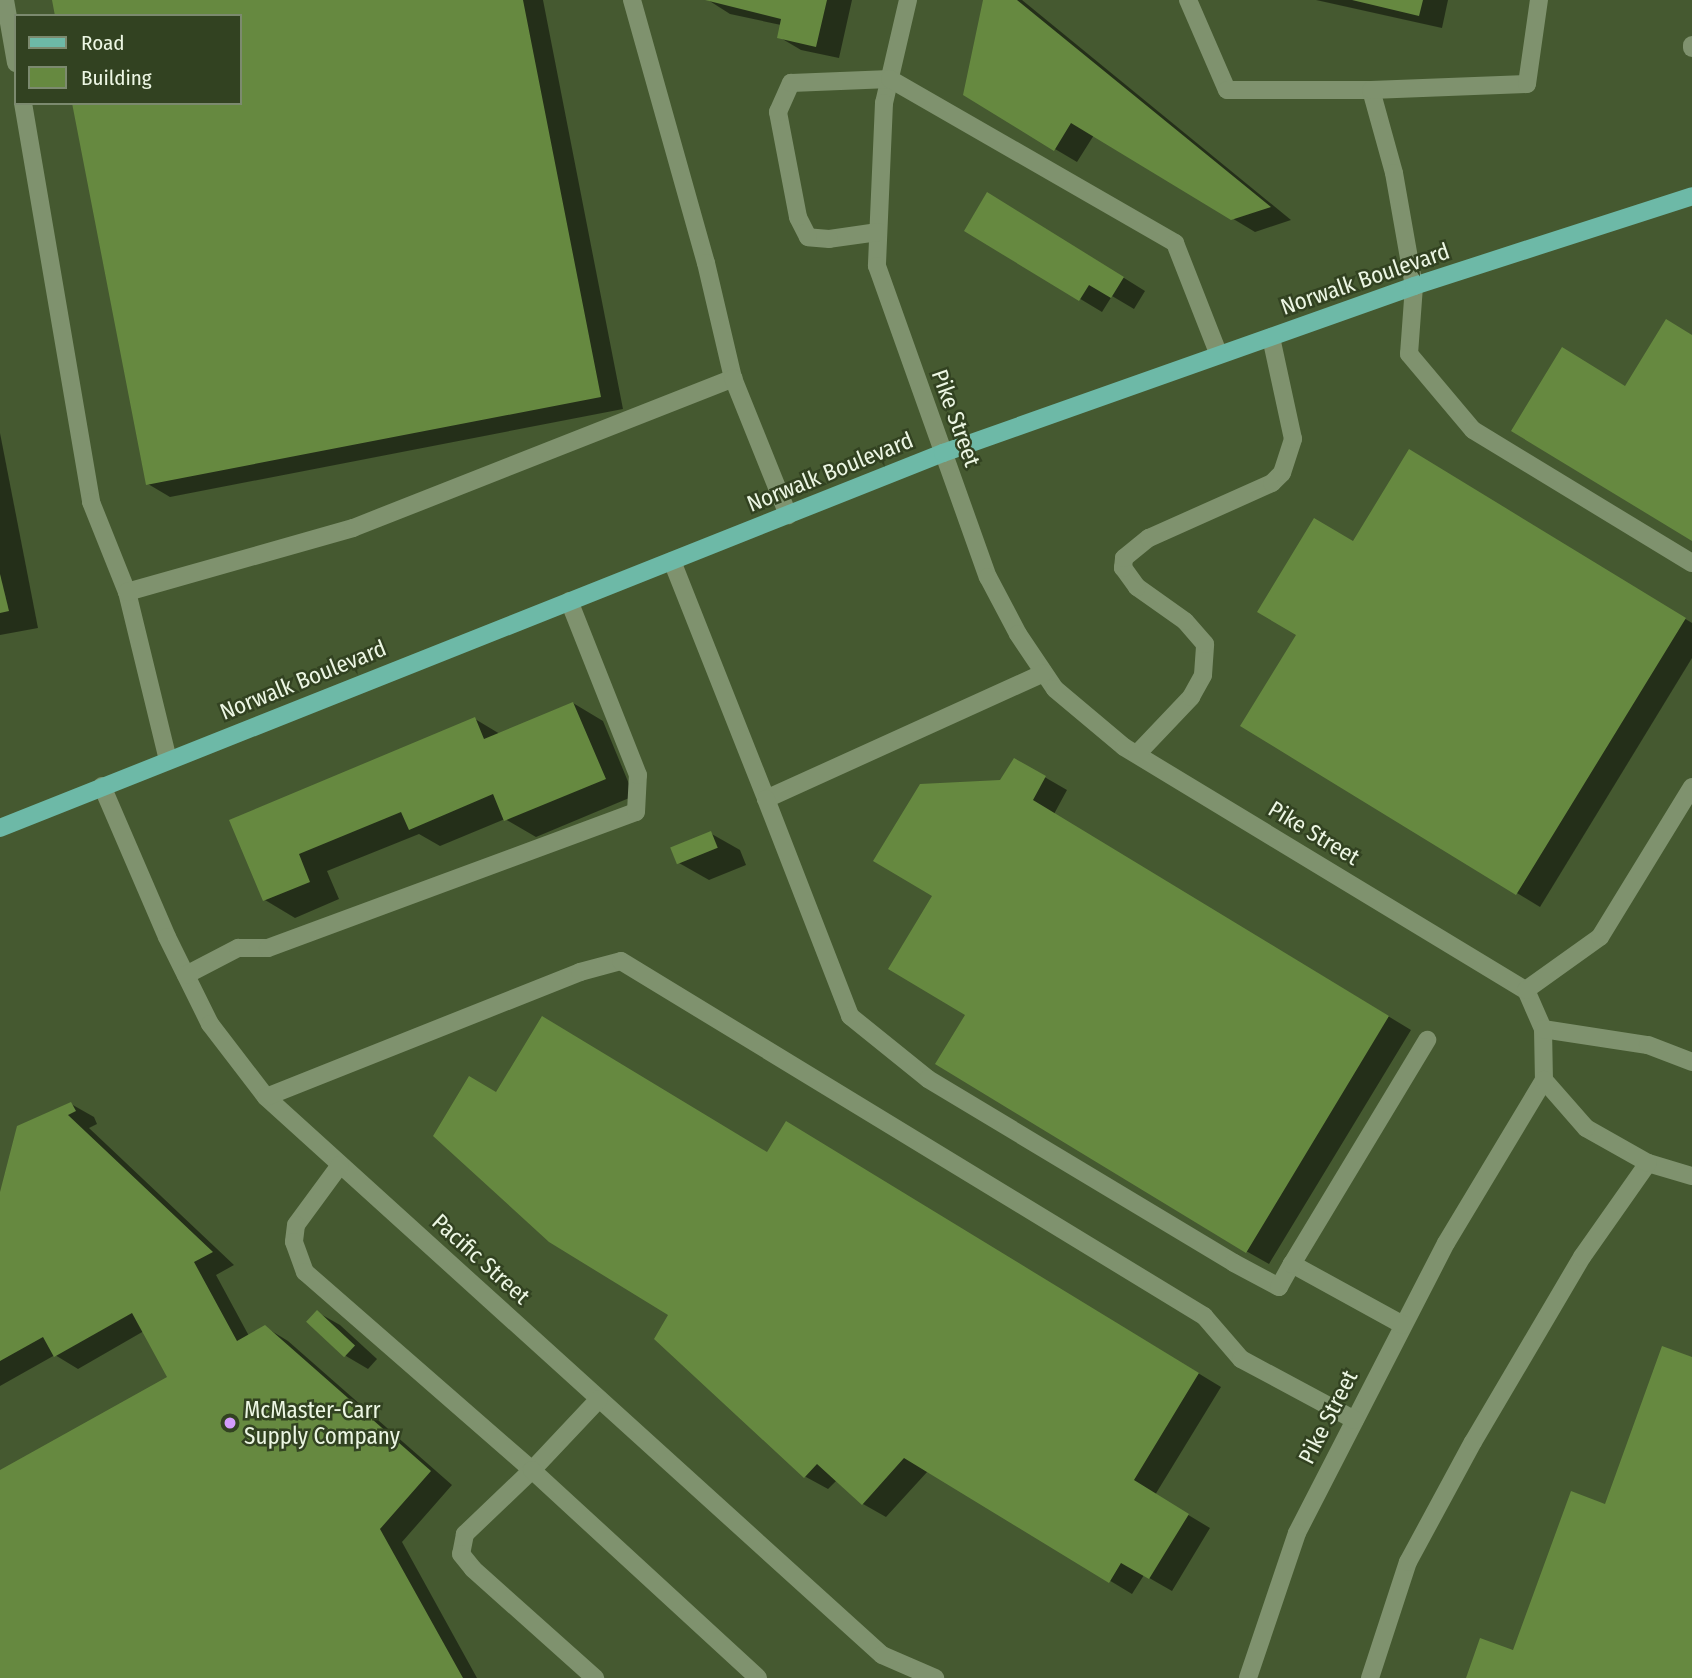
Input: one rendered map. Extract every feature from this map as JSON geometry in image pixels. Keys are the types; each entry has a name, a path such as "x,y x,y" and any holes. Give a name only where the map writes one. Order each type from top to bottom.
{"main road":[{"name":"Norwalk Boulevard","path":"0,828 943,453 1413,286 1692,196"}],"street":[{"path":"5,0 14,52"},
{"path":"632,0 706,263 733,378 788,515"},
{"name":"Pike Street","path":"908,0 884,103 877,266 988,577 1018,634 1055,689 1136,754 1526,990"},
{"path":"1188,0 1227,90 1527,84 1539,0"},
{"path":"878,232 829,239 808,237 798,217 778,113 791,83 890,79 1175,243 1220,355"},
{"path":"1371,89 1394,173 1413,286 1409,354 1473,430 1692,563"},
{"path":"23,105 91,502 127,593 168,760"},
{"path":"1136,754 1191,697 1203,675 1205,644 1185,621 1137,587 1123,568 1124,558 1149,538 1272,483 1282,473 1293,439 1271,337"},
{"path":"127,593 353,528 733,378"},
{"path":"672,561 850,1016 928,1079 1234,1263 1279,1287 1427,1040"},
{"path":"186,975 237,948 268,948 636,812 638,775 569,601"},
{"path":"766,799 1044,673"},
{"name":"Pacific Street","path":"102,786 186,975 211,1024 265,1097 883,1655 935,1678"},
{"path":"1692,788 1600,937 1526,990 1543,1029 1544,1080 1586,1128 1648,1163 1692,1176"},
{"path":"265,1097 580,972 621,961 1204,1316 1241,1359 1355,1420"},
{"path":"1543,1029 1648,1045 1692,1062"},
{"name":"Pike Street","path":"1248,1678 1297,1533 1446,1243 1544,1080"},
{"path":"1370,1678 1414,1550 1473,1442 1582,1257 1648,1163"},
{"path":"341,1165 296,1225 294,1242 305,1272 532,1471 758,1678"},
{"path":"1292,1264 1403,1325"},
{"path":"595,1678 473,1569 461,1555 465,1534 532,1471 599,1399"}],"shaded area":[{"path":"0,0 1692,0 1692,1678 0,1678"}],"building":[{"path":"52,0 523,0 601,397 146,485 72,105 242,105 242,14 55,14"},
{"path":"705,0 827,0 816,47 777,38 781,19"},
{"path":"983,0 1017,0 1271,207 1231,220 1071,123 1054,151 963,95"},
{"path":"1352,0 1423,0 1419,16"},
{"path":"987,192 1124,277 1111,298 1089,285 1079,301 964,231"},
{"path":"1666,319 1692,335 1692,541 1511,431 1562,347 1625,386"},
{"path":"1409,449 1686,618 1516,895 1240,726 1296,635 1257,612 1314,518 1353,541"},
{"path":"0,574 9,611 0,613"},
{"path":"573,702 606,779 504,821 493,794 409,830 401,812 299,854 310,882 263,901 229,820 475,717 484,739"},
{"path":"1014,758 1046,776 1033,800 1389,1016 1246,1253 935,1064 965,1015 888,969 932,896 873,861 920,784 1000,780"},
{"path":"711,831 718,848 677,864 670,847"},
{"path":"542,1016 767,1152 786,1121 1199,1373 1134,1480 1189,1514 1149,1579 1121,1563 1109,1583 904,1458 862,1505 817,1464 804,1478 654,1339 668,1315 549,1242 433,1136 469,1076 496,1092"},
{"name":"McMaster-Carr Supply Company","path":"71,1102 76,1111 68,1115 213,1252 194,1262 237,1341 265,1325 431,1471 380,1529 463,1678 0,1678 0,1470 167,1377 132,1313 54,1357 43,1337 0,1361 0,1192 17,1126"},
{"path":"317,1310 355,1345 344,1357 306,1322"},
{"path":"1662,1346 1692,1357 1692,1678 1466,1678 1480,1638 1513,1650 1571,1491 1605,1504"}],"place":[{"name":"McMaster-Carr Supply Company","path":"230,1423"}]}
